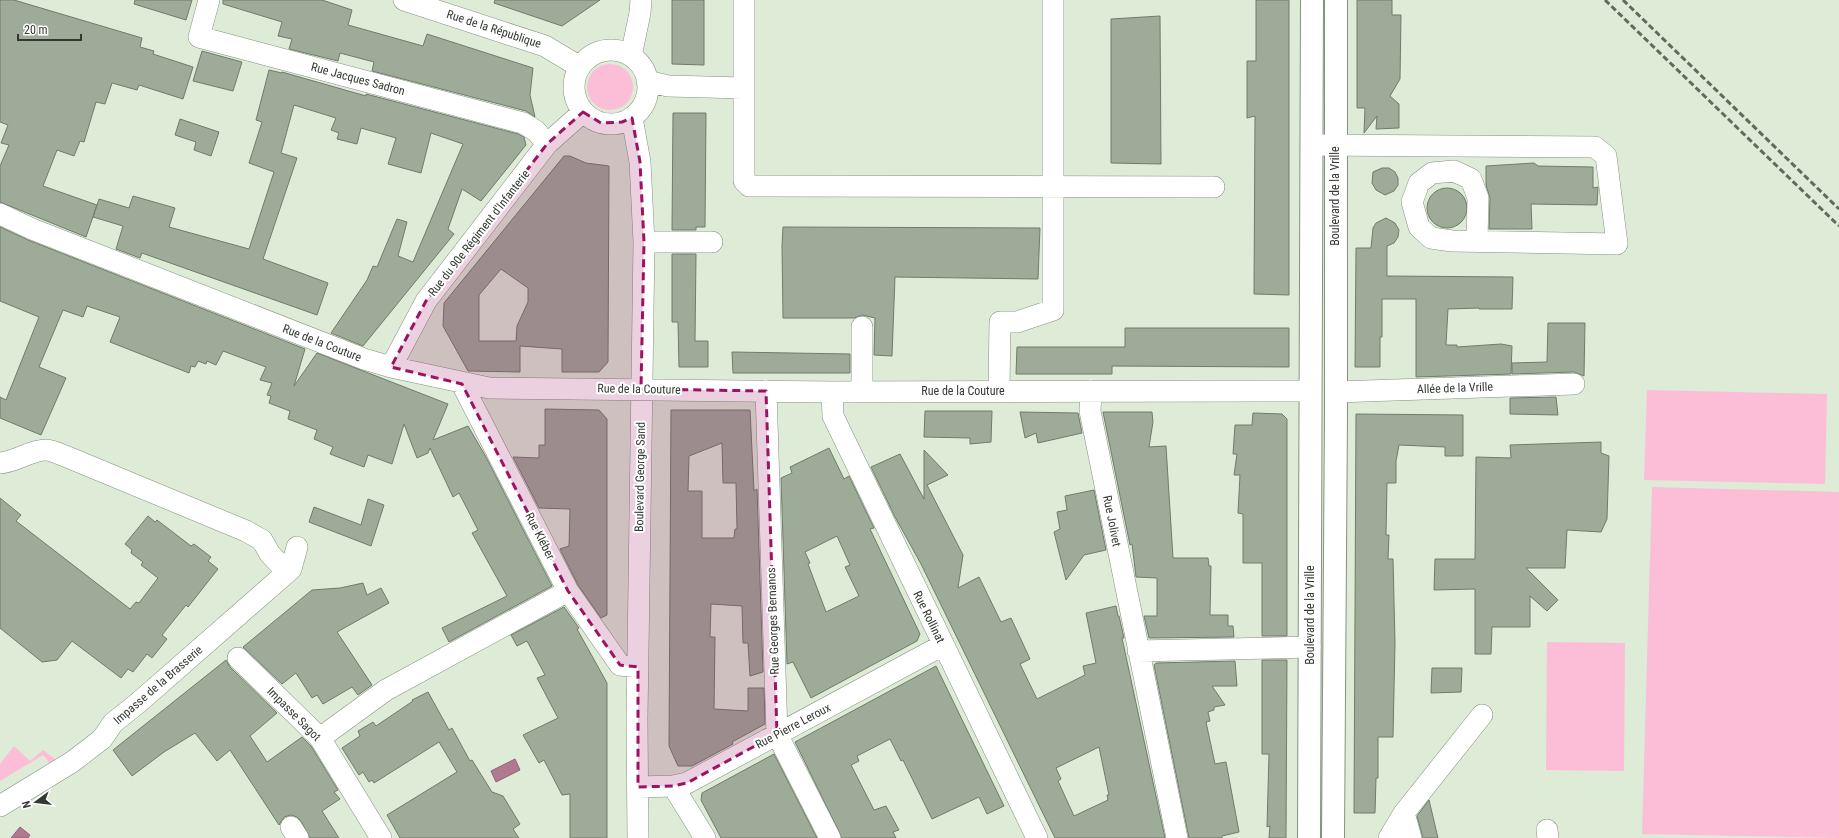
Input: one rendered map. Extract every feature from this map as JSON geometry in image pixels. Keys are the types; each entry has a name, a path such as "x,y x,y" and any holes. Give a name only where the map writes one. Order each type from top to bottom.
{"main road":[{"name":"Boulevard de la Vrille","path":"1309,838 1309,391 1312,0"},
{"name":"Boulevard de la Vrille","path":"1333,838 1336,392 1336,0"},
{"path":"1309,391 1336,392"}],"street":[{"name":"Rue Jacques Sadron","path":"209,0 199,37 523,123 536,131 548,144"},
{"name":"Rue de la République","path":"404,0 546,46 580,67"},
{"path":"631,56 640,13 640,0"},
{"path":"744,0 744,181 749,186 1214,187"},
{"path":"999,391 1000,322 1017,322 1053,310 1053,0"},
{"path":"609,50 631,56 639,63 647,82 645,102 632,118 622,122 601,123 583,112 577,102 574,90 575,78 580,67 587,59 597,53 609,50"},
{"path":"647,82 668,86 744,88"},
{"name":"Rue du 90e Régiment d'Infanterie","path":"391,367 426,301 548,144 583,112"},
{"name":"Boulevard George Sand","path":"632,118 640,162 644,242 638,667 638,838"},
{"path":"1312,145 1595,147 1606,156 1617,244 1477,241"},
{"name":"Rue de la Couture","path":"0,214 32,230 364,359 462,384 490,388 832,392 1309,391"},
{"path":"644,242 712,242"},
{"path":"862,327 862,392"},
{"name":"Rue Kléber","path":"462,384 568,591 620,665 638,667"},
{"name":"Allée de la Vrille","path":"1336,392 1574,384"},
{"name":"Rue Georges Bernanos","path":"766,391 777,734 830,838"},
{"name":"Rue Jolivet","path":"1091,391 1090,412 1177,838"},
{"name":"Rue Rollinat","path":"832,392 833,416 1037,838"},
{"path":"0,464 9,462 27,454 47,450 65,456 246,531 262,540 270,554 287,572"},
{"name":"Impasse de la Brasserie","path":"0,806 72,762 102,738 113,723 138,703 291,569 297,547"},
{"path":"320,738 386,690 568,591"},
{"name":"Rue Pierre Leroux","path":"638,787 673,786 687,783 943,645"},
{"path":"1138,651 1310,647"},
{"name":"Impasse Sagot","path":"238,658 320,738 381,838"},
{"path":"1389,838 1404,813 1482,715"},
{"path":"673,786 705,838"},
{"path":"1404,813 1410,838"}],"highlighted area":[{"path":"583,112 601,123 622,122 632,118 640,162 644,242 641,389 766,391 777,734 687,783 673,786 638,787 638,667 620,665 568,591 462,384 391,367 426,301 547,144"}],"shaded area":[{"path":"610,64 623,68 629,74 633,87 629,100 623,106 610,110 597,106 591,100 587,87 591,74 597,68"},
{"path":"1647,390 1827,394 1825,484 1644,480"},
{"path":"1652,487 1839,492 1839,838 1642,834"},
{"path":"1547,642 1625,643 1624,771 1546,770"},
{"path":"14,746 30,761 43,750 54,758 55,762 51,765 43,755 0,781 0,764"},
{"path":"515,759 520,770 496,782 491,771"},
{"path":"20,827 30,835 28,838 11,838"}],"building":[{"path":"0,0 14,0 142,38 140,47 154,51 153,54 193,67 183,99 139,85 137,90 112,83 105,104 96,102 84,142 80,141 74,156 57,150 43,186 97,205 86,237 0,202 0,166 9,145 1,143 8,125 0,122"},
{"path":"135,0 192,0 186,20 134,4"},
{"path":"223,0 322,0 352,10 348,25 423,46 427,34 533,68 530,95 535,117 526,111 372,71 374,62 340,53 338,61 289,49 292,39 278,36 282,22 223,4"},
{"path":"495,0 600,0 562,26 494,3"},
{"path":"672,0 704,0 704,65 672,64"},
{"path":"1256,0 1289,0 1289,295 1254,294 1255,116 1247,118 1247,61 1256,61"},
{"path":"1357,0 1392,0 1392,15 1401,15 1400,79 1390,96 1399,104 1399,128 1376,129 1377,116 1364,133 1365,108 1357,108"},
{"path":"1160,16 1161,164 1111,163 1111,19"},
{"path":"202,51 242,62 233,91 193,81"},
{"path":"269,70 282,72 366,96 366,94 518,134 524,137 526,145 481,201 462,189 448,229 454,234 363,346 331,333 367,280 373,266 377,267 397,219 407,222 398,256 413,262 463,144 431,133 421,173 388,164 396,138 361,128 357,144 337,139 339,133 331,130 336,118 294,105 281,153 297,158 263,259 328,283 317,315 142,253 140,258 116,249 123,226 93,217 99,199 129,208 133,196 175,208 169,227 249,249 274,172 249,163 262,122 256,120"},
{"path":"673,113 706,113 705,227 696,227 696,230 672,230"},
{"path":"180,119 219,132 211,156 194,150 196,142 175,135"},
{"path":"564,156 570,156 586,163 609,166 608,362 599,372 562,372 562,349 520,346 520,372 468,371 443,326 444,303","holes":["501,269 528,288 528,302 517,326 516,341 479,341 479,295"]},
{"path":"1534,163 1538,166 1593,167 1593,188 1598,187 1597,205 1531,204 1532,229 1489,229 1490,198 1486,185 1486,166"},
{"path":"1382,168 1389,168 1395,172 1398,178 1398,185 1394,191 1385,195 1376,190 1372,183 1373,172"},
{"path":"1447,188 1455,190 1461,194 1465,200 1467,208 1465,216 1461,222 1455,226 1447,228 1439,226 1433,222 1429,216 1427,208 1429,200 1433,194 1439,190"},
{"path":"1386,218 1395,223 1399,230 1398,237 1394,243 1387,246 1387,276 1513,277 1512,309 1448,309 1446,345 1457,345 1457,347 1501,344 1512,346 1511,374 1416,377 1416,299 1382,299 1380,367 1355,367 1356,248 1371,248 1373,228 1376,223"},
{"path":"0,227 28,240 305,349 294,386 317,353 448,404 433,440 468,426 486,457 552,586 449,642 442,628 507,596 472,533 478,530 459,493 453,497 430,448 428,453 417,458 404,424 392,464 368,455 364,467 330,454 333,447 314,439 317,430 288,419 290,411 269,403 271,396 267,395 272,383 260,380 266,367 223,351 216,365 207,361 206,364 198,361 195,367 191,366 189,373 110,342 120,317 87,306 83,317 63,310 39,367 66,378 41,435 0,418 0,397 6,400 39,317 0,301"},
{"path":"783,227 1040,228 1038,279 895,277 892,356 874,355 875,318 862,315 854,318 783,318"},
{"path":"672,254 696,254 695,341 708,341 708,367 679,367 678,322 672,322"},
{"path":"1548,323 1585,323 1584,376 1574,372 1512,374 1512,363 1547,362"},
{"path":"1125,328 1289,328 1289,367 1112,366 1112,374 1016,374 1017,347 1125,347"},
{"path":"732,352 850,354 850,373 733,373"},
{"path":"1556,397 1558,415 1510,414 1510,398"},
{"path":"545,409 599,410 607,419 607,615 601,618 578,585 560,549 569,546 570,509 539,508 513,457 539,458 539,445 545,445"},
{"path":"671,410 750,410 754,491 757,489 763,672 750,676 748,643 743,643 742,606 711,604 710,637 715,637 714,709 748,711 748,688 764,688 765,724 732,742 733,744 692,766 678,766 669,746","holes":["722,443 723,483 736,483 737,529 735,529 734,538 702,538 702,491 688,491 689,456"]},
{"path":"925,411 992,411 991,442 970,444 970,438 924,437"},
{"path":"1020,412 1078,413 1082,433 1038,443 1036,433 1025,438"},
{"path":"1103,412 1152,412 1153,422 1149,447 1166,446 1173,558 1208,558 1209,566 1211,566 1210,615 1228,615 1228,626 1233,626 1234,637 1149,638 1144,616 1157,616 1157,578 1136,577 1132,544 1130,545"},
{"path":"1253,413 1282,414 1287,419 1287,636 1262,636 1262,563 1243,563 1243,514 1238,513 1240,475 1234,475 1237,454 1233,454 1235,425 1252,425"},
{"path":"1356,414 1463,415 1463,456 1445,456 1445,447 1399,445 1396,461 1396,483 1387,483 1386,535 1389,535 1388,559 1393,559 1395,643 1393,737 1378,737 1378,778 1376,778 1375,813 1354,813"},
{"path":"1601,442 1601,453 1609,456 1607,519 1601,532 1567,530 1565,568 1526,568 1558,600 1547,611 1530,596 1530,627 1492,627 1491,654 1475,654 1475,589 1434,590 1435,559 1475,559 1476,457 1511,458 1510,445"},
{"path":"829,448 844,479 849,476 874,528 870,529 920,634 917,641 811,698 793,662 787,664 781,478 792,473 790,467","holes":["837,536 850,565 845,567 859,596 826,612 805,552"]},
{"path":"924,450 948,475 927,485 963,555 958,588 979,577 1001,622 1011,618 1030,659 1020,664 1037,699 1085,675 1083,666 1096,663 1086,613 1116,606 1124,638 1122,638 1165,838 1055,838 921,564 895,517 871,467 900,454 924,499","holes":["1099,747 1109,795 1107,795 1108,800 1074,816 1058,781 1061,779 1056,768"]},
{"path":"1094,490 1106,550 1084,555 1066,580 1054,532 1060,529 1057,512 1067,510 1065,496"},
{"path":"0,498 21,515 16,521 130,609 136,602 139,603 158,578 141,565 143,562 131,553 132,550 125,544 148,516 155,522 157,520 191,546 194,544 211,557 208,561 218,569 188,607 186,605 162,635 167,639 152,658 147,654 133,672 128,669 121,678 72,641 57,660 42,662 0,628"},
{"path":"368,499 384,505 371,546 309,522 314,507 361,525"},
{"path":"363,583 367,595 381,588 389,603 337,632 372,685 358,695 352,687 323,704 317,695 312,698 296,673 282,684 243,647 312,590 340,588"},
{"path":"564,607 579,628 577,629 607,683 607,838 570,838 570,794 562,795 544,760 539,763 523,735 558,718 537,678 545,675 527,641 517,646 511,635"},
{"path":"226,660 230,667 277,713 250,736 267,762 302,737 311,746 338,790 334,792 340,799 322,811 339,838 310,838 301,821 297,817 291,815 284,817 279,825 230,750 217,761 195,733 164,752 132,776 113,750"},
{"path":"1262,660 1287,660 1286,838 1269,838 1270,826 1267,827 1269,754 1262,754"},
{"path":"1235,661 1237,686 1212,686 1225,705 1214,707 1214,710 1208,712 1210,721 1206,722 1215,764 1226,762 1239,832 1222,836 1222,838 1189,838 1154,665 1156,663"},
{"path":"936,666 1004,806 987,814 979,797 932,819 903,760 901,761 890,739 857,756 859,761 851,765 874,810 886,806 899,830 893,832 896,838 842,838 795,742"},
{"path":"1432,668 1462,668 1461,692 1431,693"},
{"path":"428,692 449,730 452,728 470,761 472,760 492,792 503,796 520,824 513,829 519,838 400,838 387,815 457,772 439,742 374,783 372,780 369,782 363,772 359,775 342,748 360,736 358,731 373,722 376,726 413,701 412,700"},
{"path":"774,754 817,838 721,838 701,800 702,793"},
{"path":"1429,800 1438,838 1423,838 1417,816"}],"railway":[{"path":"1605,0 1839,226"},
{"path":"1623,0 1839,209"}]}
